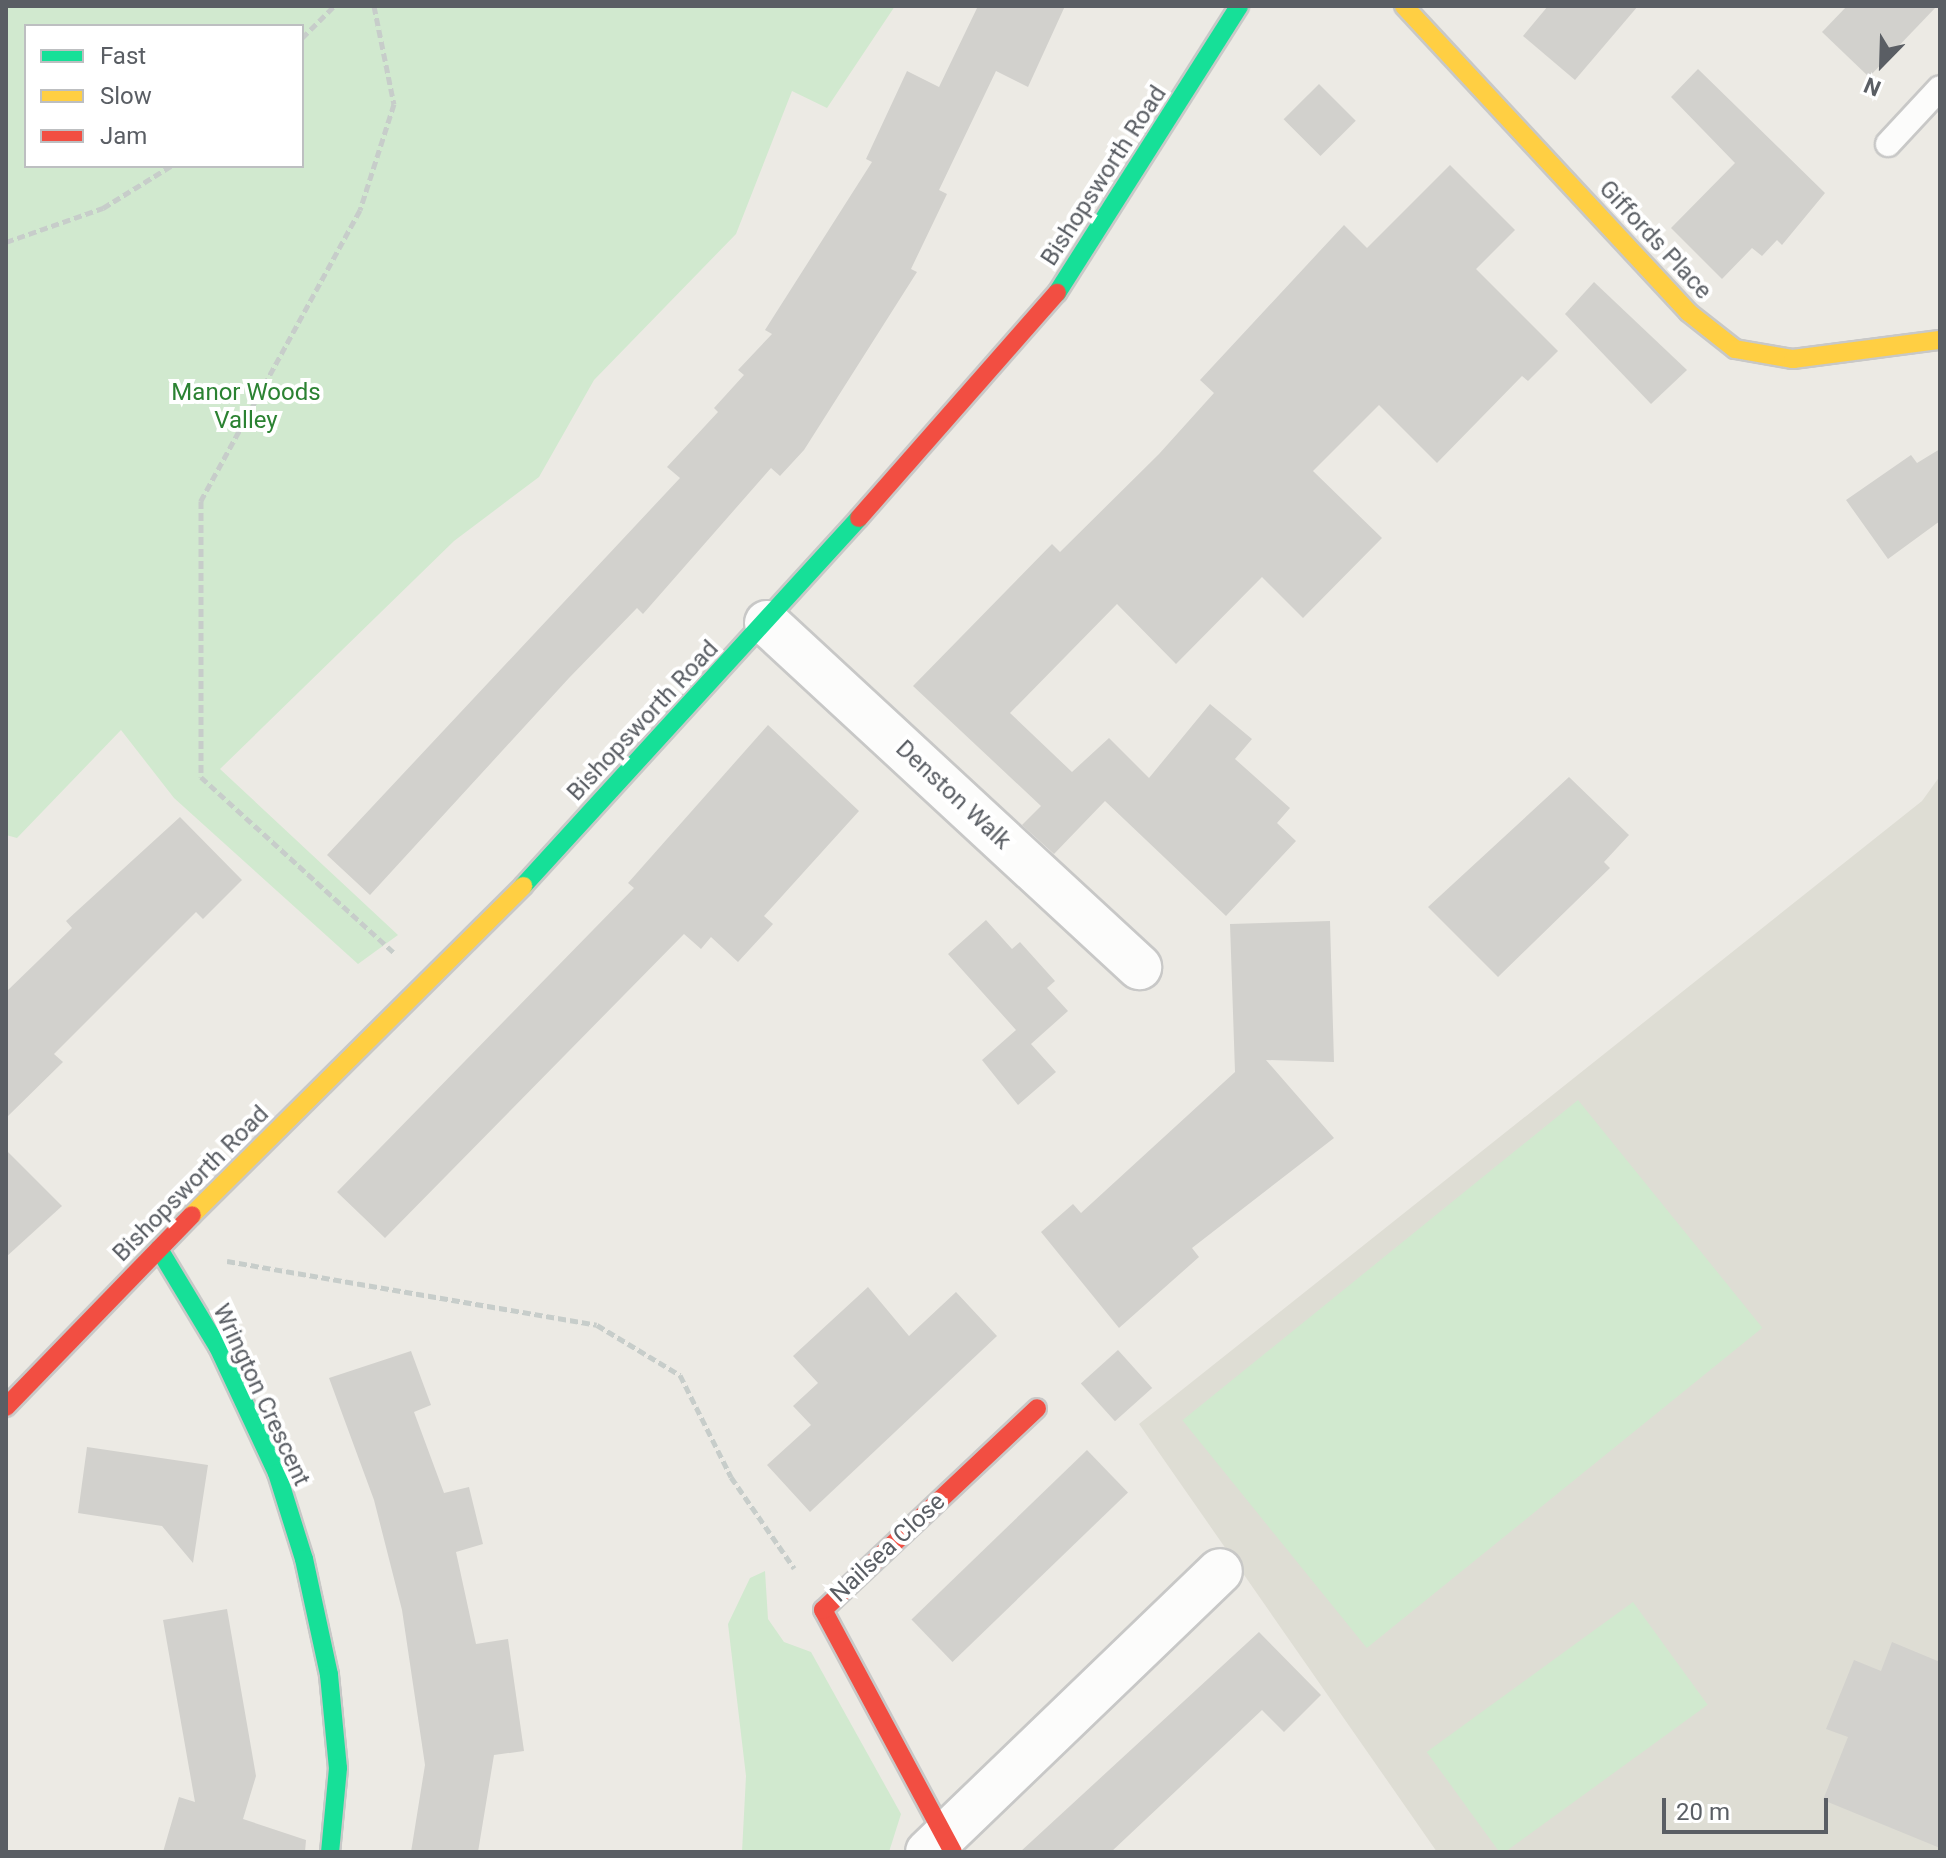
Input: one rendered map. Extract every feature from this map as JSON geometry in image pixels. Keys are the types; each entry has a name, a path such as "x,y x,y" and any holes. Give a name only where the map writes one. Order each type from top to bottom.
{"street":[{"name":"Bishopsworth Road","path":"6,1407 159,1249 430,986 767,623 1078,269 1239,6"},
{"name":"Giffords Place","path":"1404,6 1688,312 1735,349 1793,359 1940,340"},
{"name":"Denston Walk","path":"767,623 1139,967"},
{"name":"Wrington Crescent","path":"159,1249 231,1375 277,1473 304,1559 329,1675 338,1768 330,1852"},
{"name":"Nailsea Close","path":"1037,1408 823,1610 941,1848 1220,1571"}],"lane":[{"path":"1888,144 1940,88"}],"path":[{"path":"304,36 334,6"},
{"path":"374,6 394,104 360,210 201,501 201,777 430,986"},
{"path":"6,242 103,208 168,168"},
{"path":"159,1249 597,1325 680,1375 731,1477 823,1610"}],"shaded area":[{"path":"1940,776 1940,1852 1437,1852 1139,1424 1922,801"}],"green space":[{"name":"Manor Woods Valley","path":"6,6 895,6 827,108 792,91 736,234 594,380 539,477 454,541 220,769 398,935 358,964 174,798 121,730 17,838 6,835"},
{"path":"1578,1100 1762,1328 1367,1648 1182,1420"},
{"path":"765,1571 768,1619 784,1642 811,1652 901,1814 889,1852 742,1852 746,1776 728,1624 750,1578"},
{"path":"1633,1602 1708,1705 1505,1852 1499,1852 1427,1752"}],"building":[{"path":"978,6 1065,6 1028,87 996,71 939,190 947,194 911,269 917,272 804,450 780,476 771,468 643,614 637,608 370,895 327,855 680,478 667,467 718,412 714,408 744,375 738,370 772,334 765,330 872,162 866,159 907,71 939,87"},
{"path":"1548,6 1638,6 1575,80 1523,36"},
{"path":"1847,6 1937,6 1869,77 1822,32"},
{"path":"1698,69 1825,193 1782,245 1777,240 1762,256 1752,248 1722,279 1671,228 1735,163 1671,97"},
{"path":"1319,84 1356,121 1320,156 1284,119"},
{"path":"1450,165 1515,230 1476,269 1558,351 1528,381 1522,376 1437,463 1379,405 1313,471 1382,538 1303,618 1262,577 1176,664 1117,604 1010,713 1072,772 1109,738 1149,778 1210,704 1252,739 1235,759 1290,808 1277,823 1296,841 1226,916 1105,801 1054,854 1022,825 1041,806 913,686 1052,544 1060,552 1159,454 1214,393 1200,380 1344,225 1367,248"},
{"path":"1594,282 1687,370 1651,404 1565,314"},
{"path":"1940,449 1940,521 1888,559 1846,500 1911,455 1917,463"},
{"path":"768,725 859,811 764,916 773,924 738,962 711,937 701,949 684,934 385,1238 337,1192 634,888 628,883"},
{"path":"1569,777 1629,835 1604,862 1610,868 1498,977 1428,907"},
{"path":"180,817 242,880 203,919 196,912 54,1054 63,1062 6,1118 6,992 72,928 66,921"},
{"path":"986,920 1012,949 1020,942 1055,981 1047,988 1068,1011 1031,1044 1056,1072 1018,1105 982,1060 1016,1030 948,954"},
{"path":"1330,921 1334,1062 1266,1060 1334,1138 1192,1248 1199,1257 1119,1328 1041,1232 1073,1204 1081,1213 1235,1072 1230,924"},
{"path":"6,1150 62,1206 6,1257"},
{"path":"868,1287 909,1336 956,1292 997,1336 810,1512 767,1465 811,1425 793,1406 818,1383 793,1356"},
{"path":"1118,1350 1152,1388 1115,1421 1081,1383"},
{"path":"411,1351 431,1405 414,1412 444,1493 469,1487 483,1544 456,1552 476,1644 508,1639 524,1751 494,1755 478,1852 411,1852 425,1765 402,1610 374,1500 329,1378"},
{"path":"87,1447 208,1465 193,1563 162,1526 78,1513"},
{"path":"1087,1450 1128,1492 952,1662 911,1619"},
{"path":"227,1609 256,1776 243,1819 306,1840 305,1852 163,1852 179,1797 195,1802 163,1620"},
{"path":"1259,1632 1321,1695 1284,1732 1262,1710 1111,1852 1020,1852"},
{"path":"1892,1642 1940,1662 1940,1848 1823,1800 1848,1737 1826,1729 1854,1660 1881,1671"}],"traffic: fast":[{"path":"1057,293 1239,6"},
{"path":"523,886 859,518"},
{"path":"159,1249 218,1347 277,1473 304,1559 329,1675 338,1768 330,1852"}],"traffic: slow":[{"path":"1404,6 1688,312 1735,349 1793,359 1940,340"},
{"path":"192,1215 523,886"}],"traffic: jam":[{"path":"859,518 1057,293"},
{"path":"6,1407 192,1215"},
{"path":"953,1852 823,1610 1037,1408"}]}
